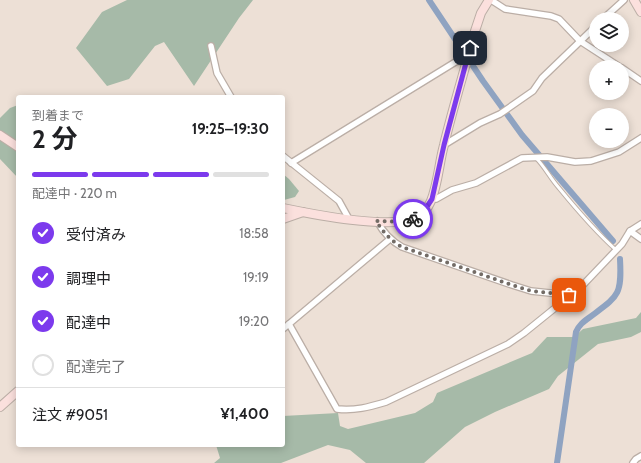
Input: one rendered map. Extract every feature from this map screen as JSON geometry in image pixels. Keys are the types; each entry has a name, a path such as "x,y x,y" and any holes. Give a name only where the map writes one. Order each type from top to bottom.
{"main road":[{"path":"285,208 349,219 376,221 403,222 422,214 432,199 444,145 478,20 490,0"},
{"path":"634,0 641,12"},
{"path":"0,134 16,146"},
{"path":"285,218 303,212"},
{"path":"0,407 16,394"}],"street":[{"path":"490,0 505,9 551,16 559,19 580,41 609,60"},
{"path":"611,12 624,0"},
{"path":"444,145 480,123 500,114 533,91 542,78 589,33"},
{"path":"211,46 217,73 230,95"},
{"path":"291,163 457,61 467,58"},
{"path":"629,73 641,81"},
{"path":"432,199 436,199 452,190 476,183 522,158 534,156 575,162 591,161 605,158 619,152 641,138"},
{"path":"285,158 339,201 349,219"},
{"path":"376,221 383,232 390,239 402,247 531,291 569,295"},
{"path":"289,324 337,409 352,410 367,408 386,402 508,344 581,287 616,250 630,231 641,224"},
{"path":"630,231 641,239"},
{"path":"285,327 390,239"},
{"path":"633,463 641,456"}],"lane":[{"path":"534,156 545,166 557,186 597,233 616,250"}],"green space":[{"path":"127,0 253,0 239,18 194,86 164,42 155,46 129,79 107,86 76,48 102,12"},
{"path":"16,106 16,176 0,159 0,118 10,108"},
{"path":"285,176 299,191 295,197 285,200"},
{"path":"641,312 641,332 631,337 598,344 558,376 549,389 495,412 465,427 424,463 366,463 350,450 328,445 281,463 214,463 220,458 217,447 285,447 285,416 338,413 340,426 348,429 415,413 433,402 437,393 532,353 547,337 574,337 583,329 636,318"}],"waterway":[{"path":"429,0 483,81 522,135 613,241"},
{"path":"557,463 576,332 578,327 607,304 616,294 620,281 620,259"}],"way so far":[{"path":"413,219 403,222 376,221 383,232 390,239 402,247 531,291 569,295"}],"route":[{"path":"413,219 422,214 432,199 444,145 470,48"}]}
